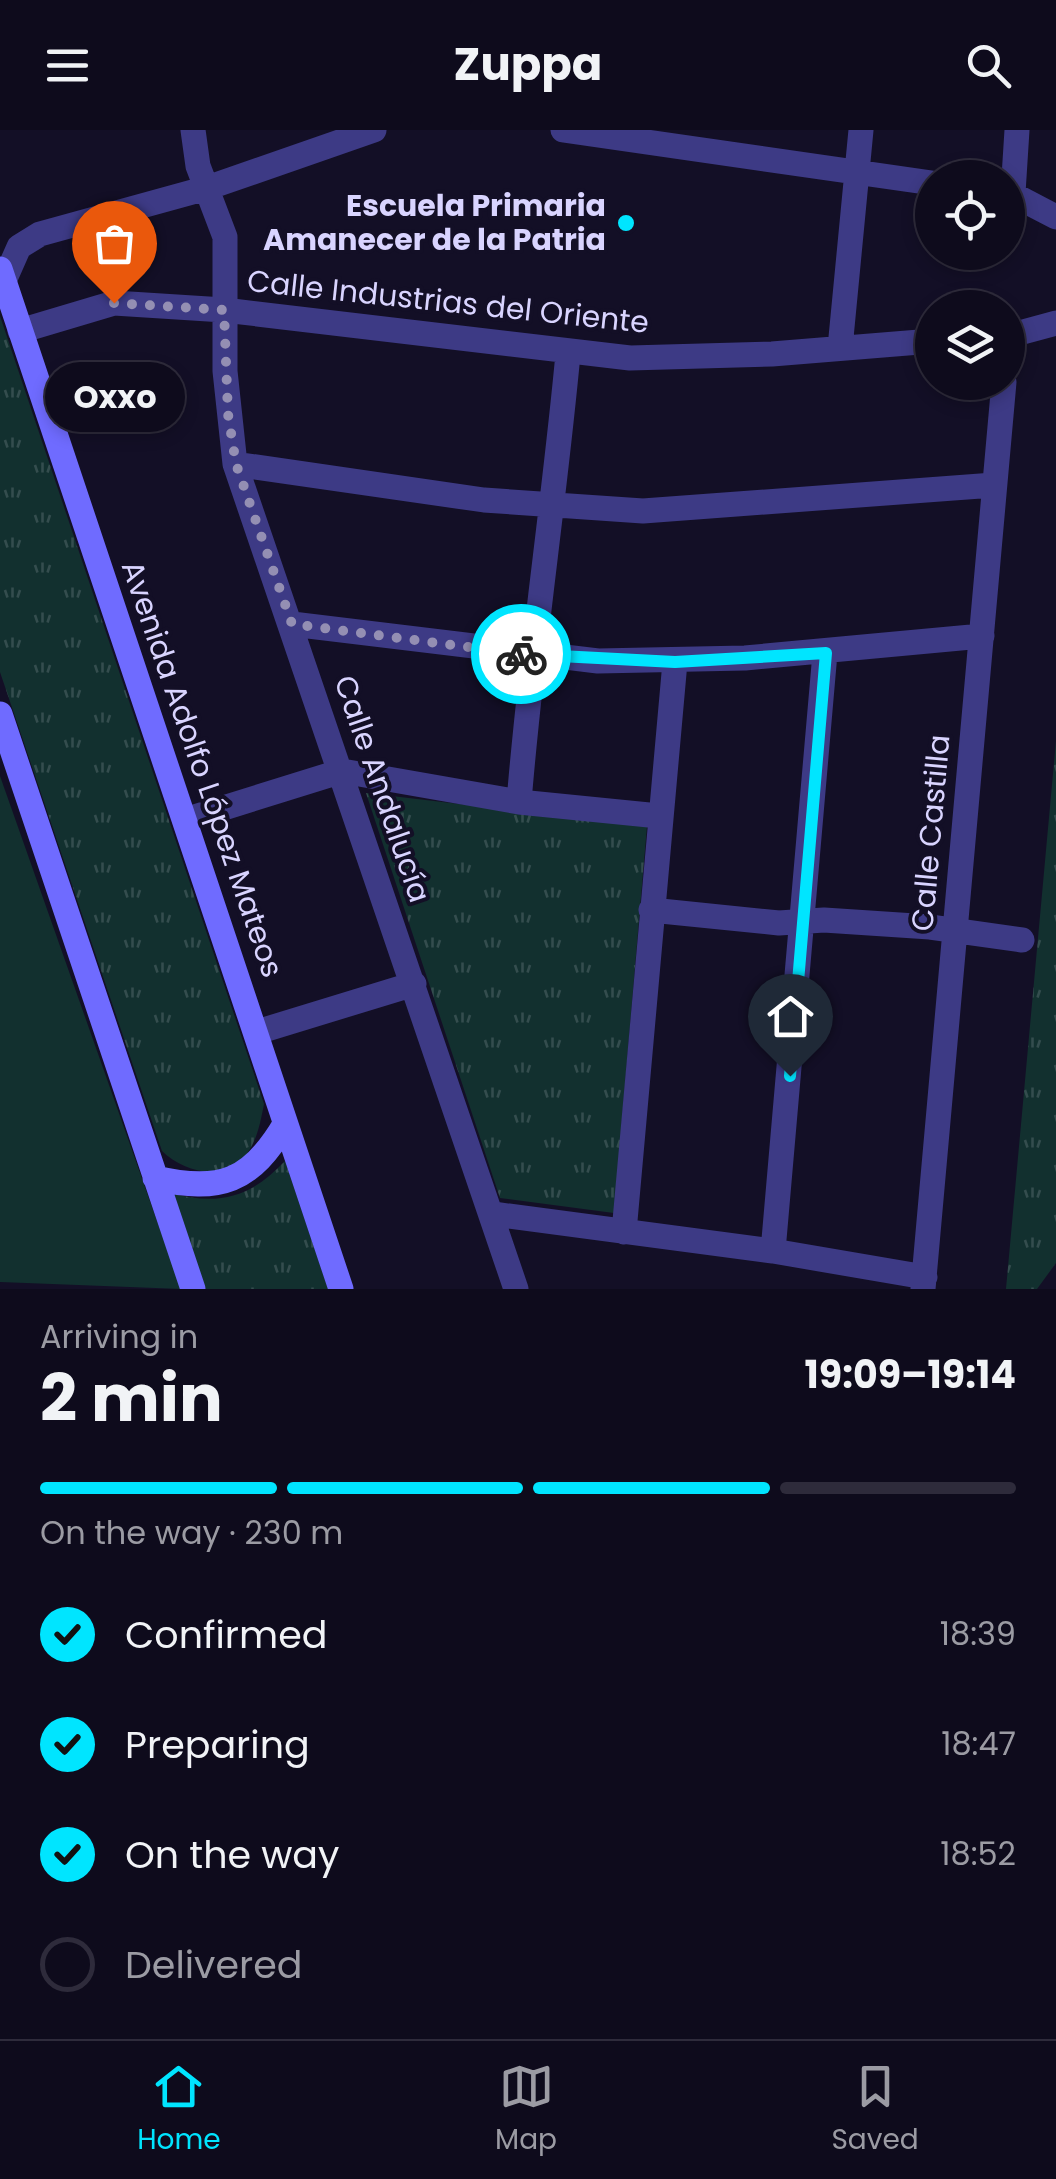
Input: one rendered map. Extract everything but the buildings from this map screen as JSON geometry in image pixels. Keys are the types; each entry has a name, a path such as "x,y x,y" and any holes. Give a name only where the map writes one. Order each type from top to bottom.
{"main road":[{"name":"Avenida Adolfo López Mateos","path":"1,278 342,1289"},
{"path":"0,714 193,1289"},
{"path":"156,1178 188,1185 214,1184 237,1177 268,1152 285,1124"}],"street":[{"name":"Calle Andalucía","path":"193,130 198,166 226,237 228,414 236,464 516,1289"},
{"path":"1,278 19,246 40,234 207,188 346,134 374,130"},
{"path":"563,130 915,181"},
{"path":"840,348 861,130"},
{"path":"1014,160 1017,130"},
{"path":"1025,201 1056,217"},
{"name":"Calle Industrias del Oriente","path":"20,330 114,303 224,310 568,354 708,358 915,342"},
{"path":"1025,332 1056,324"},
{"path":"519,802 530,655 554,507 568,354"},
{"name":"Calle Castilla","path":"924,1283 1002,400"},
{"path":"236,464 554,507 643,511 726,508 994,485"},
{"path":"292,624 530,655 675,662 826,653 982,636"},
{"path":"773,1251 826,653"},
{"path":"624,1232 675,662"},
{"path":"185,820 342,771 519,802 660,816"},
{"path":"651,910 779,923 802,920 954,931 1022,940"},
{"path":"257,1032 414,984"},
{"path":"493,1214 773,1251 924,1283"}],"green space":[{"path":"0,316 264,1104 250,1149 241,1160 220,1171 195,1170 162,1151 0,672"},
{"path":"1056,741 1056,1263 1037,1289 1006,1289"},
{"path":"0,776 181,1289 0,1282"},
{"path":"366,793 647,826 614,1213 500,1198"},
{"path":"285,1161 328,1289 206,1289 170,1193 204,1199 233,1196 259,1183"}],"way so far":[{"path":"114,303 224,310 228,414 236,464 252,520 292,624 521,654"}],"place":[{"name":"Escuela Primaria Amanecer de la Patria","path":"626,223"},
{"name":"Oxxo","path":"114,303"}],"route":[{"path":"521,654 675,662 826,653 790,1076"}]}
